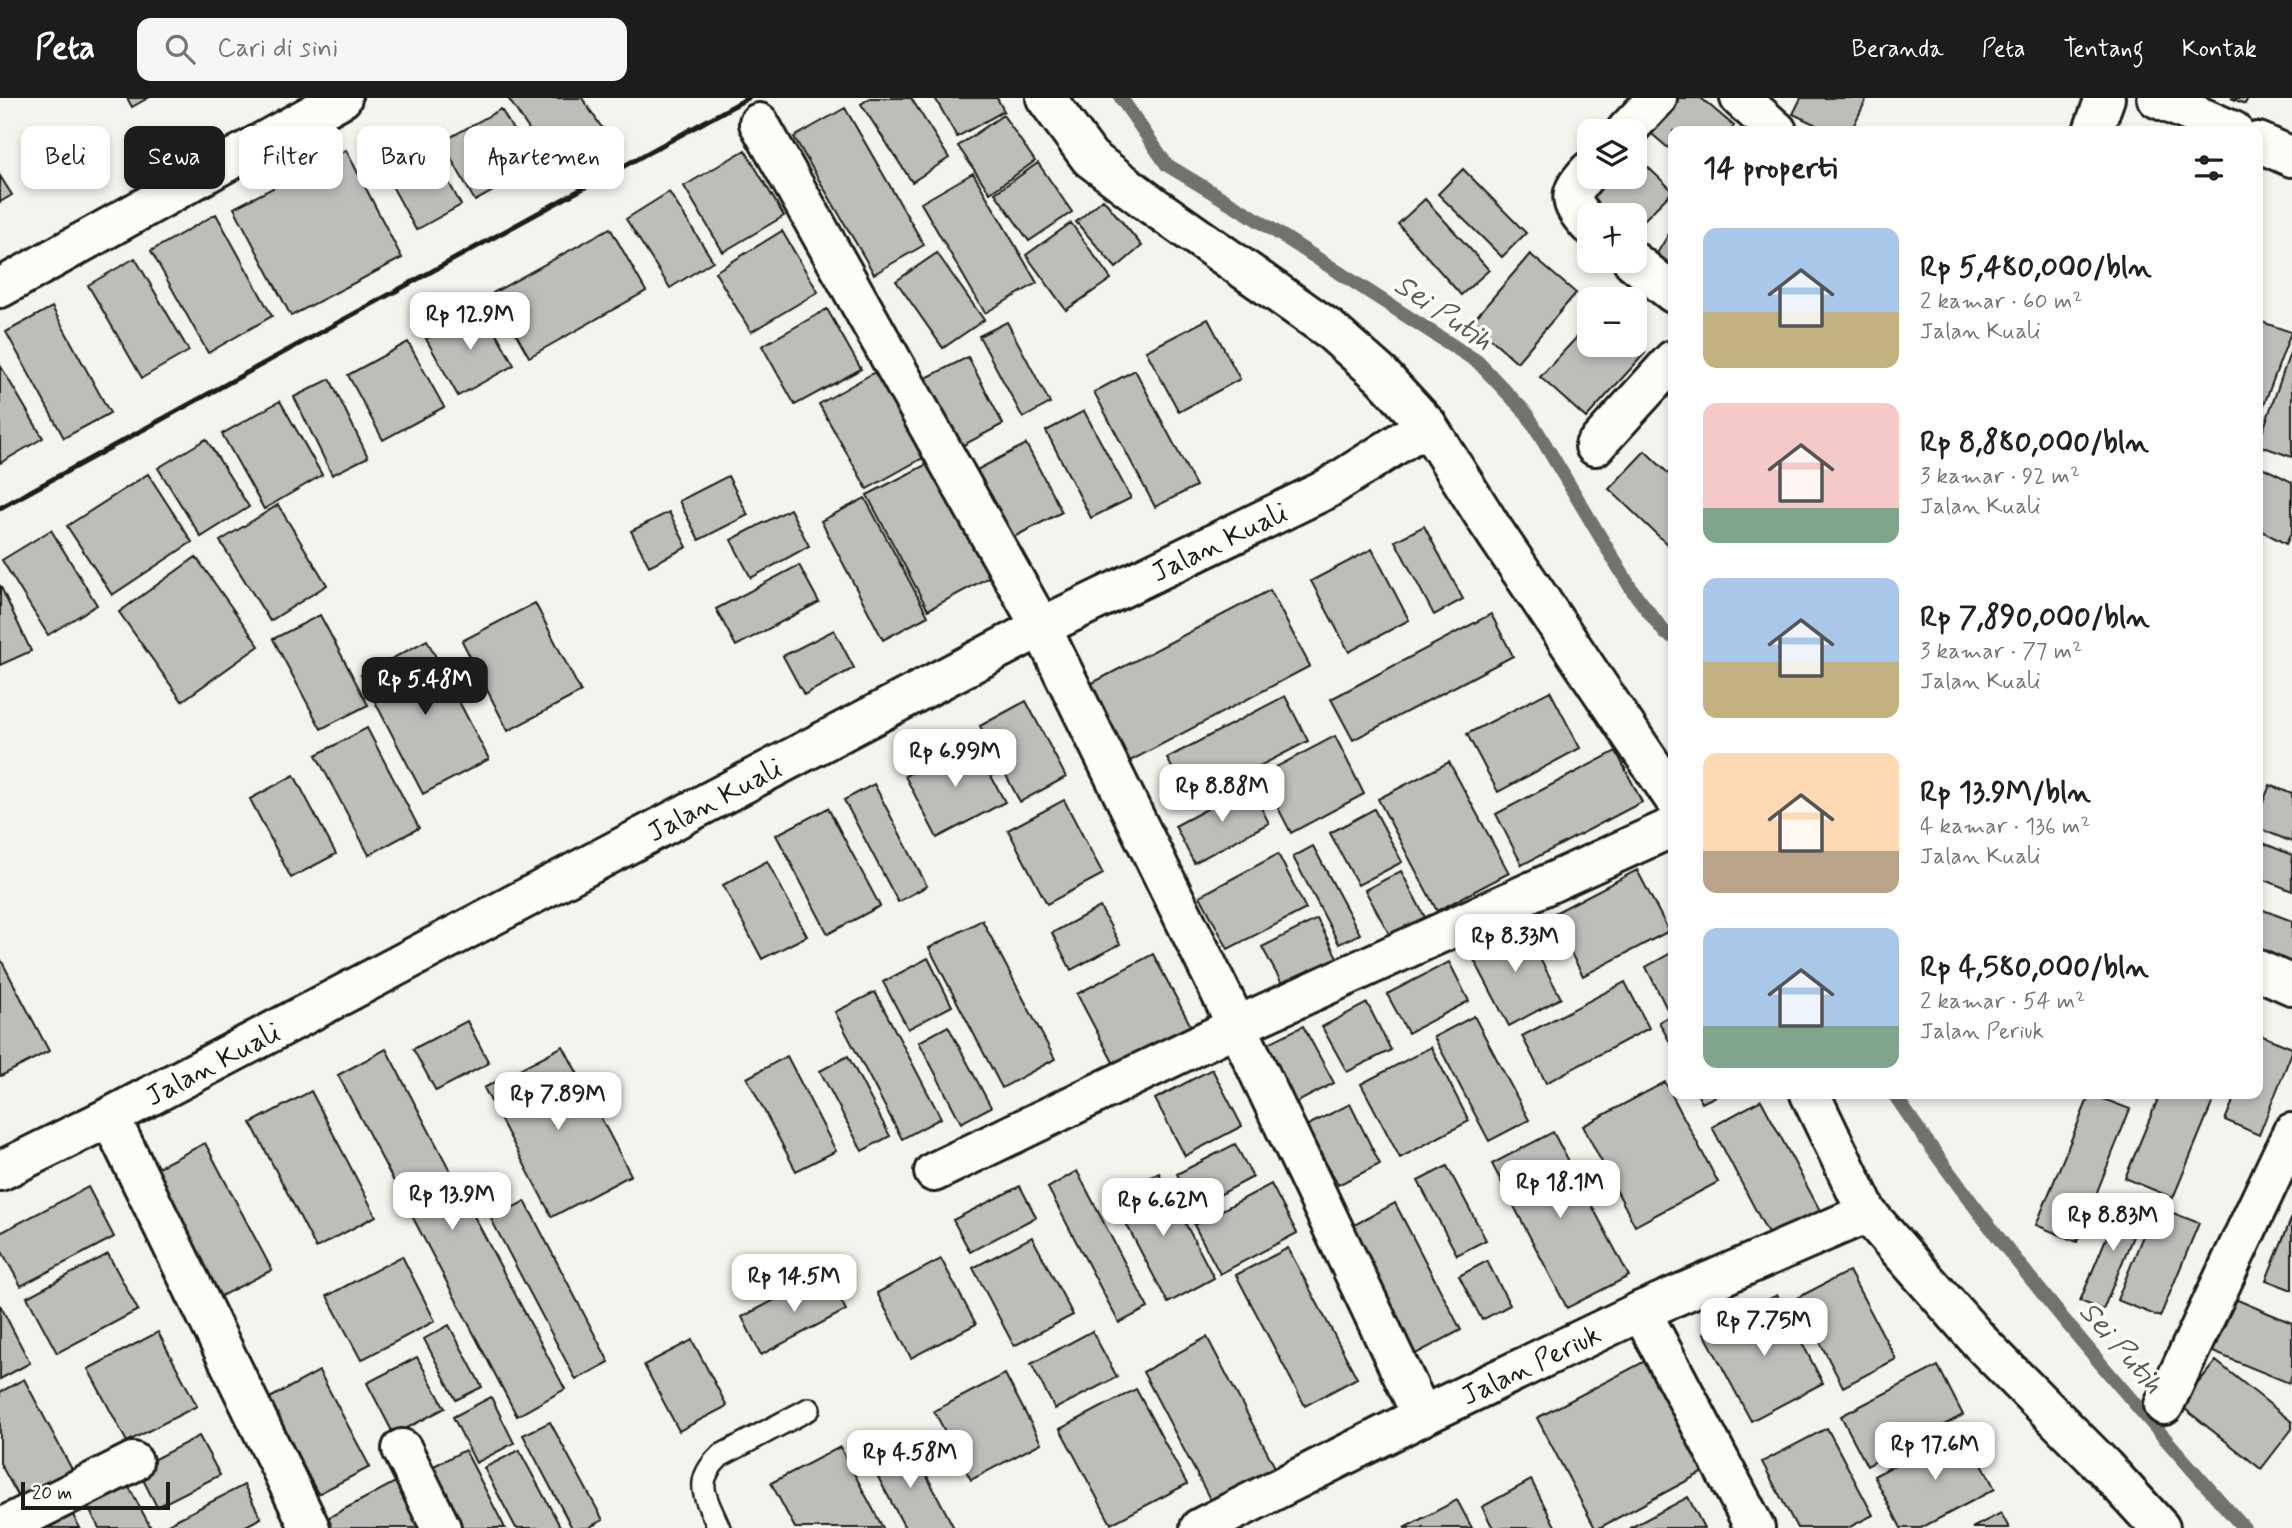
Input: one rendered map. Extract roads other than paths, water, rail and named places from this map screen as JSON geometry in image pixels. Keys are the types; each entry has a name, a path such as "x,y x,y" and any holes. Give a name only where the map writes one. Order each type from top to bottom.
{"street":[{"path":"0,288 342,98"},
{"path":"1046,98 1090,158 1152,205 1329,329 1381,375 1427,425 1490,525 1668,790"},
{"path":"1637,119 1657,98"},
{"path":"1740,98 1771,126"},
{"path":"2095,126 2105,98"},
{"path":"2157,98 2221,126"},
{"path":"759,123 1041,627 1237,1026 1422,1416"},
{"path":"2263,144 2292,157"},
{"path":"1577,185 1572,196 1577,210"},
{"path":"1647,272 1668,289"},
{"path":"1595,446 1668,366"},
{"name":"Jalan Kuali","path":"0,1171 110,1117 1041,627 1325,490 1427,425"},
{"path":"934,1172 1237,1026 1668,829"},
{"path":"2263,972 2292,985"},
{"path":"1812,1099 1867,1213 1982,1344 2104,1467 2160,1528"},
{"path":"110,1117 310,1528"},
{"path":"2164,1405 2292,1133"},
{"name":"Jalan Periuk","path":"1200,1528 1422,1416 1641,1311 1867,1213"},
{"path":"1641,1311 1755,1528"},
{"path":"402,1449 442,1528"},
{"path":"1,1528 133,1462"}],"lane":[{"path":"719,1528 705,1497 702,1482 708,1468 720,1456 809,1409"}],"waterway":[{"name":"Sei Putih","path":"1121,98 1167,165 1250,215 1478,362 1527,414 1632,590 1668,634"},
{"name":"Sei Putih","path":"1898,1099 1975,1207 2062,1317 2244,1528"}],"railway":[{"path":"0,508 748,98"}]}
